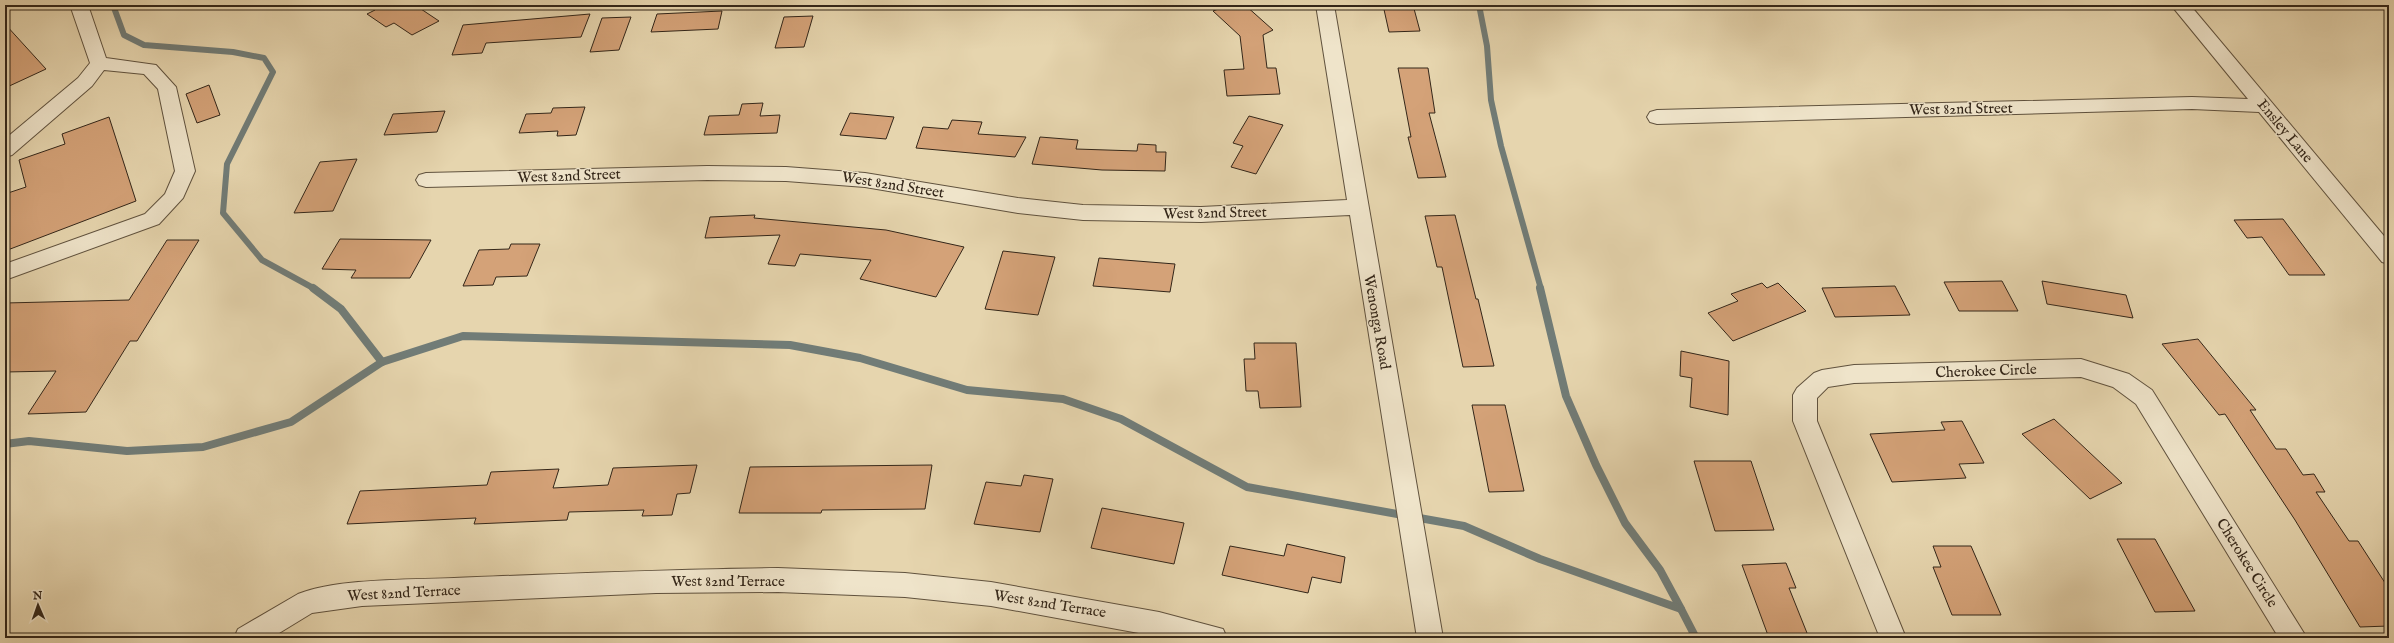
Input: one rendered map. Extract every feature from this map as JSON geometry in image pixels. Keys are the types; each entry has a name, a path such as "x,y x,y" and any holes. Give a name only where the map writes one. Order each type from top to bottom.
{"street":[{"path":"79,5 99,63"},
{"name":"Wenonga Road","path":"1325,5 1430,638"},
{"name":"Ensley Lane","path":"2180,5 2389,256"},
{"path":"5,150 85,82 99,63"},
{"path":"5,272 152,219 173,198 185,171 166,87 149,69 99,63"},
{"name":"West 82nd Street","path":"1657,117 2192,103 2264,106"},
{"name":"West 82nd Street","path":"426,180 709,172 777,173 841,177 1003,203 1106,214 1228,214 1294,212 1358,207"},
{"name":"Cherokee Circle","path":"1893,638 1805,421 1805,395 1822,379 1854,374 2081,368 2121,380 2144,397 2294,638"},
{"name":"West 82nd Terrace","path":"247,638 307,602 362,594 656,581 778,580 905,585 991,594 1152,622 1214,638"}],"building":[{"path":"368,5 428,5 421,9 439,21 412,35 394,23 386,27 367,14 375,10"},
{"path":"1229,5 1245,5 1273,30 1263,35 1267,68 1276,68 1280,94 1227,96 1224,70 1244,69 1240,36 1213,11"},
{"path":"1383,5 1413,5 1420,31 1389,32"},
{"path":"722,11 718,29 651,32 657,14"},
{"path":"590,14 581,37 486,43 482,53 452,55 463,25"},
{"path":"813,16 804,47 775,48 784,17"},
{"path":"631,17 619,50 590,52 602,18"},
{"path":"5,24 46,69 5,88"},
{"path":"1398,68 1428,68 1435,113 1429,113 1446,177 1418,178 1408,137 1411,137"},
{"path":"209,85 220,115 197,123 186,94"},
{"path":"763,103 760,116 780,115 777,133 704,135 709,116 739,115 742,104"},
{"path":"585,107 576,135 557,136 558,131 519,133 526,114 551,113 553,108"},
{"path":"445,111 437,132 384,135 393,114"},
{"path":"850,113 894,117 886,139 840,135"},
{"path":"1249,116 1283,125 1256,174 1231,167 1243,146 1233,143"},
{"path":"109,117 136,201 5,251 5,194 26,187 19,160 65,144 62,134"},
{"path":"952,120 982,122 978,134 1026,137 1015,157 916,148 923,127 948,129"},
{"path":"1040,137 1078,140 1076,149 1137,151 1138,144 1156,145 1156,152 1166,152 1165,171 1102,170 1032,164"},
{"path":"357,159 333,211 294,213 320,162"},
{"path":"755,215 754,218 886,230 964,247 936,297 860,279 871,260 800,254 795,266 768,264 780,235 705,238 710,217"},
{"path":"1455,215 1476,299 1478,299 1494,366 1463,367 1442,267 1437,267 1425,216"},
{"path":"2283,219 2325,275 2289,275 2262,237 2247,238 2234,220"},
{"path":"340,239 431,240 410,278 351,278 356,270 322,269"},
{"path":"167,240 199,240 137,341 130,341 86,412 28,414 56,371 5,372 5,303 129,300"},
{"path":"511,244 540,244 527,276 496,277 493,285 463,286 479,250 509,249"},
{"path":"1003,251 1055,257 1038,315 985,309"},
{"path":"1099,258 1175,264 1170,292 1093,286"},
{"path":"2002,281 2018,311 1959,311 1944,282"},
{"path":"2042,281 2126,295 2133,318 2047,304"},
{"path":"1762,283 1767,288 1778,283 1806,311 1733,341 1708,313 1738,301 1731,294"},
{"path":"1895,286 1910,315 1835,317 1822,288"},
{"path":"2198,339 2256,410 2250,410 2276,449 2286,449 2303,475 2314,474 2325,492 2316,492 2349,541 2358,541 2389,589 2389,626 2360,627 2295,520 2225,414 2219,415 2162,344"},
{"path":"1254,343 1296,343 1301,407 1260,408 1258,391 1246,391 1244,359 1255,359"},
{"path":"1681,351 1729,361 1728,415 1690,407 1692,378 1680,376"},
{"path":"1472,405 1505,405 1524,491 1489,492"},
{"path":"2054,419 2122,483 2090,499 2022,434"},
{"path":"1962,421 1984,463 1959,464 1966,478 1892,482 1870,434 1945,430 1941,422"},
{"path":"1694,461 1751,461 1774,530 1715,531"},
{"path":"697,465 690,493 677,494 672,515 642,516 644,510 569,512 567,520 474,524 476,518 347,524 360,491 487,485 491,472 559,469 553,488 608,485 613,468"},
{"path":"932,465 925,509 822,510 821,513 739,513 750,467"},
{"path":"1024,475 1053,479 1040,532 974,524 986,482 1021,486"},
{"path":"1102,508 1184,523 1174,564 1091,548"},
{"path":"2117,539 2155,539 2195,611 2155,612"},
{"path":"1287,544 1345,557 1341,583 1312,577 1308,593 1222,575 1230,546 1284,556"},
{"path":"1933,546 1971,546 2001,615 1952,615 1933,567 1941,567"},
{"path":"1786,563 1796,588 1789,588 1809,638 1769,638 1742,565"}],"waterway":[{"path":"113,5 124,35 144,45 233,52 264,58 273,72 227,164 223,213 262,260 315,289"},
{"path":"1479,5 1487,46 1491,100 1501,146 1541,289"},
{"path":"313,288 341,309 382,362"},
{"path":"1540,288 1566,396 1596,465 1625,523 1660,570 1681,609"},
{"path":"382,362 463,336 790,345 860,358 967,390 1063,399 1121,419 1247,487 1464,526 1540,559 1681,609"},
{"path":"5,444 29,441 127,451 203,447 291,422 382,362"},
{"path":"1681,609 1696,638"}]}
